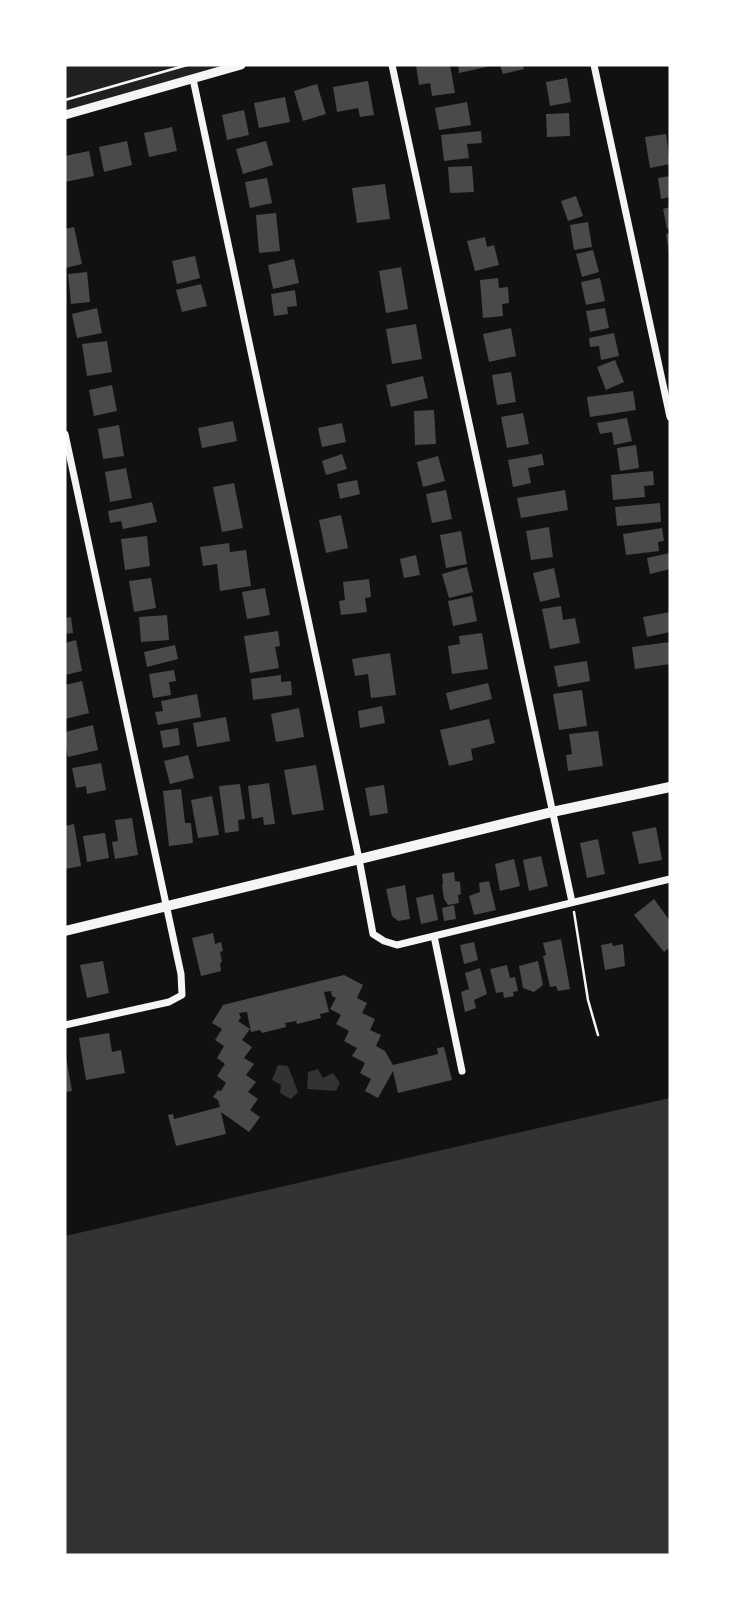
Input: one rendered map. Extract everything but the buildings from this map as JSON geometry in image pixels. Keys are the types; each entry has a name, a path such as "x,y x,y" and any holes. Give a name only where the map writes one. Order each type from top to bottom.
{"main road":[{"path":"65,931 552,812 670,787"}],"street":[{"path":"65,115 241,65"},
{"path":"392,65 572,902"},
{"path":"594,65 670,417"},
{"path":"193,79 373,934 397,945 670,879"},
{"path":"65,434 181,974 182,995 169,1002 65,1025"},
{"path":"433,936 462,1071"}],"path":[{"path":"65,100 187,65"},
{"path":"572,902 588,1000 598,1035"}],"shaded area":[{"path":"65,65 241,65 65,115"},
{"path":"278,1065 288,1066 298,1092 291,1099 280,1093 281,1085 272,1080"},
{"path":"318,1069 323,1078 333,1073 340,1083 336,1091 307,1089 308,1072"},
{"path":"670,1098 670,1555 65,1555 65,1236"}]}
